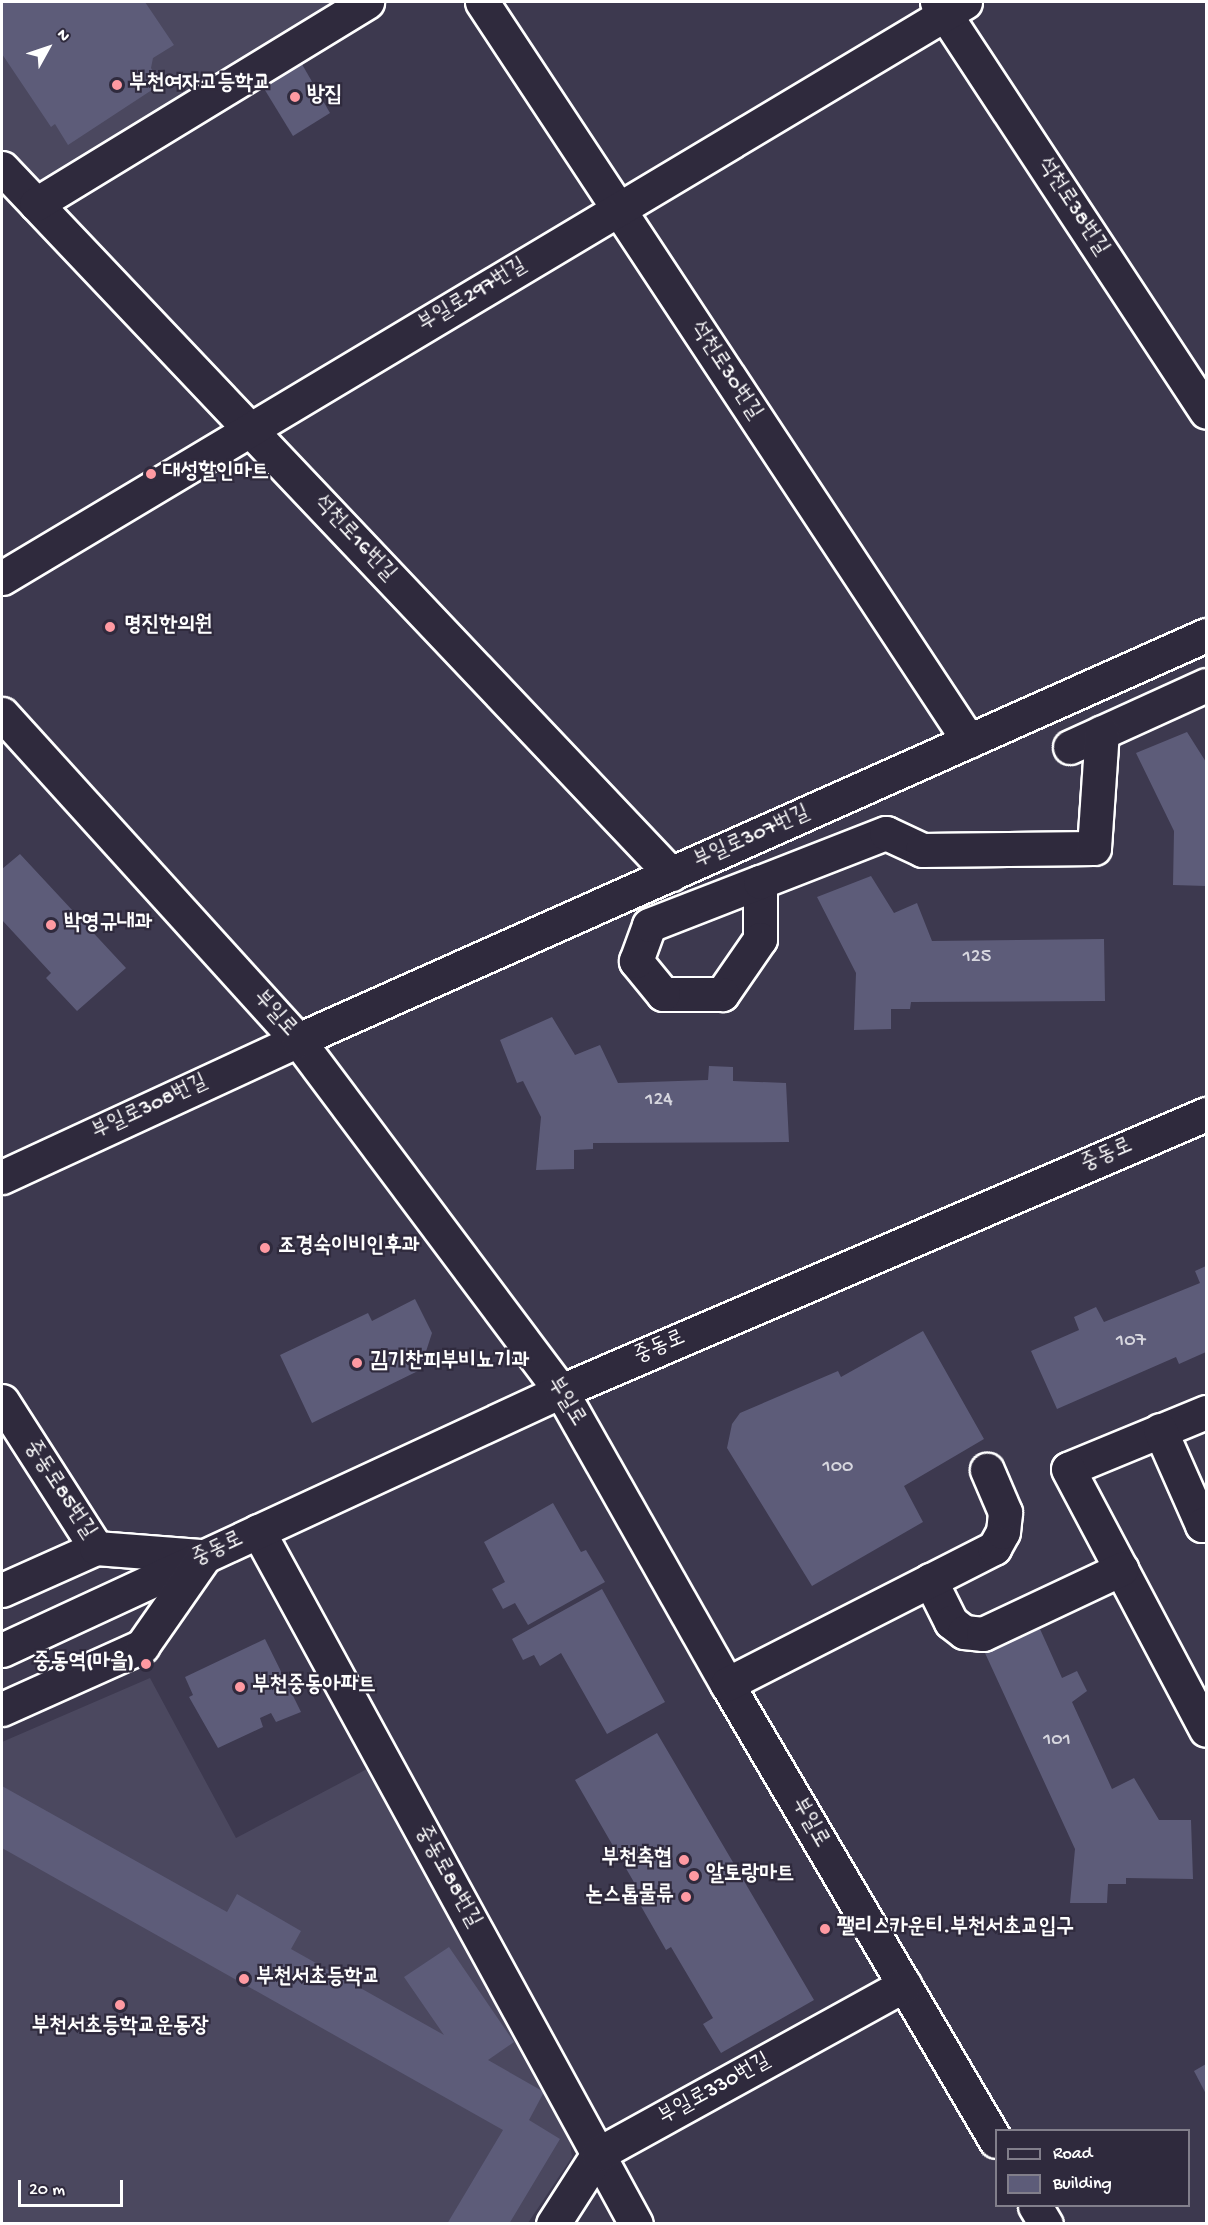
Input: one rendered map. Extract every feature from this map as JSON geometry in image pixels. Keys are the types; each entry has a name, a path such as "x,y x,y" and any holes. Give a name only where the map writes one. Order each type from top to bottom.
{"street":[{"path":"36,204 367,2"},
{"name":"석천로30번길","path":"482,2 969,741"},
{"name":"부일로297번길","path":"2,578 619,209 949,6"},
{"name":"석천로38번길","path":"949,6 1206,412"},
{"name":"석천로16번길","path":"2,168 671,874"},
{"name":"부일로307번길","path":"298,1040 1206,636"},
{"path":"1070,747 1206,685"},
{"name":"부일로","path":"2,714 298,1040 561,1391 727,1684 995,2139"},
{"path":"760,882 886,833 922,850 1094,848 1102,732"},
{"name":"부일로308번길","path":"2,1177 298,1040"},
{"name":"중동로","path":"2,1650 561,1391 1206,1114"},
{"name":"중동로85번길","path":"2,1401 96,1548"},
{"path":"1206,1412 1068,1469 1206,1730"},
{"path":"1160,1430 1203,1525 1206,1523"},
{"path":"727,1684 994,1548 1004,1532 1005,1512 987,1470"},
{"name":"중동로88번길","path":"258,1531 636,2223"},
{"path":"2,1590 96,1548 205,1556"},
{"path":"2,1709 142,1646 205,1556"},
{"path":"930,1580 951,1622 964,1632 983,1634 1121,1569"},
{"name":"부일로330번길","path":"553,2223 598,2154 904,1985"},
{"path":"1036,2207 1046,2223"}],"shaded area":[{"name":"부천여자고등학교","path":"2,2 367,2 36,204 2,168"},
{"name":"부천서초등학교","path":"150,1678 236,1838 367,1769 567,2121 572,2157 528,2223 2,2223 2,1742"}],"building":[{"path":"2,2 145,2 174,45 153,58 151,68 161,84 68,145 55,124 51,127 2,54"},
{"name":"방집","path":"299,59 330,113 293,136 260,82"},
{"path":"1187,732 1206,762 1206,886 1173,885 1174,831 1136,753"},
{"path":"20,854 126,968 77,1011 46,978 51,973 2,920 2,869"},
{"path":"871,876 894,913 917,903 932,941 1104,939 1105,1001 911,1002 910,1009 891,1009 891,1029 854,1030 856,973 817,897"},
{"path":"552,1017 575,1055 600,1045 618,1083 708,1080 709,1066 733,1067 733,1081 786,1083 789,1142 593,1143 593,1149 574,1150 574,1169 536,1170 541,1117 523,1081 517,1083 500,1040"},
{"path":"1206,1266 1206,1352 1179,1364 1176,1357 1057,1409 1031,1351 1079,1330 1074,1317 1096,1307 1104,1322 1200,1283 1195,1271"},
{"path":"415,1299 432,1333 420,1370 312,1423 280,1355 368,1313 372,1321"},
{"path":"923,1331 984,1439 904,1486 923,1522 812,1586 727,1448 732,1424 740,1413 838,1371 841,1377"},
{"path":"553,1503 581,1552 586,1550 605,1582 528,1625 515,1603 503,1609 492,1589 505,1582 484,1542"},
{"path":"602,1589 665,1702 607,1734 561,1653 540,1666 534,1655 523,1660 512,1639"},
{"path":"1040,1629 1062,1678 1077,1671 1087,1691 1072,1702 1112,1789 1134,1778 1159,1820 1191,1820 1193,1879 1126,1878 1126,1884 1108,1884 1107,1903 1070,1903 1075,1849 985,1653"},
{"name":"부천중동아파트","path":"265,1639 301,1712 276,1722 271,1713 260,1718 263,1727 218,1748 189,1697 193,1695 185,1677"},
{"path":"657,1733 814,2000 721,2053 703,2024 713,2018 671,1947 666,1950 630,1887 635,1884 575,1780"},
{"path":"2,1786 227,1912 237,1894 301,1931 291,1949 444,2035 404,1977 449,1947 514,2042 488,2060 544,2092 529,2120 560,2139 509,2224 447,2224 503,2130 2,1848"},
{"path":"1206,2064 1206,2094 1194,2071"}],"place":[{"name":"부천여자고등학교","path":"117,85"},
{"name":"방집","path":"295,97"},
{"name":"대성할인마트","path":"151,474"},
{"name":"명진한의원","path":"110,627"},
{"name":"박영규내과","path":"51,925"},
{"name":"조경숙이비인후과","path":"265,1248"},
{"name":"김기찬피부비뇨기과","path":"357,1363"},
{"name":"중동역(마을)","path":"146,1664"},
{"name":"부천중동아파트","path":"240,1687"},
{"name":"부천축협","path":"684,1860"},
{"name":"알토랑마트","path":"694,1876"},
{"name":"논스톱물류","path":"686,1897"},
{"name":"팰리스카운티.부천서초교입구","path":"825,1929"},
{"name":"부천서초등학교","path":"244,1979"},
{"name":"부천서초등학교운동장","path":"120,2005"}]}
